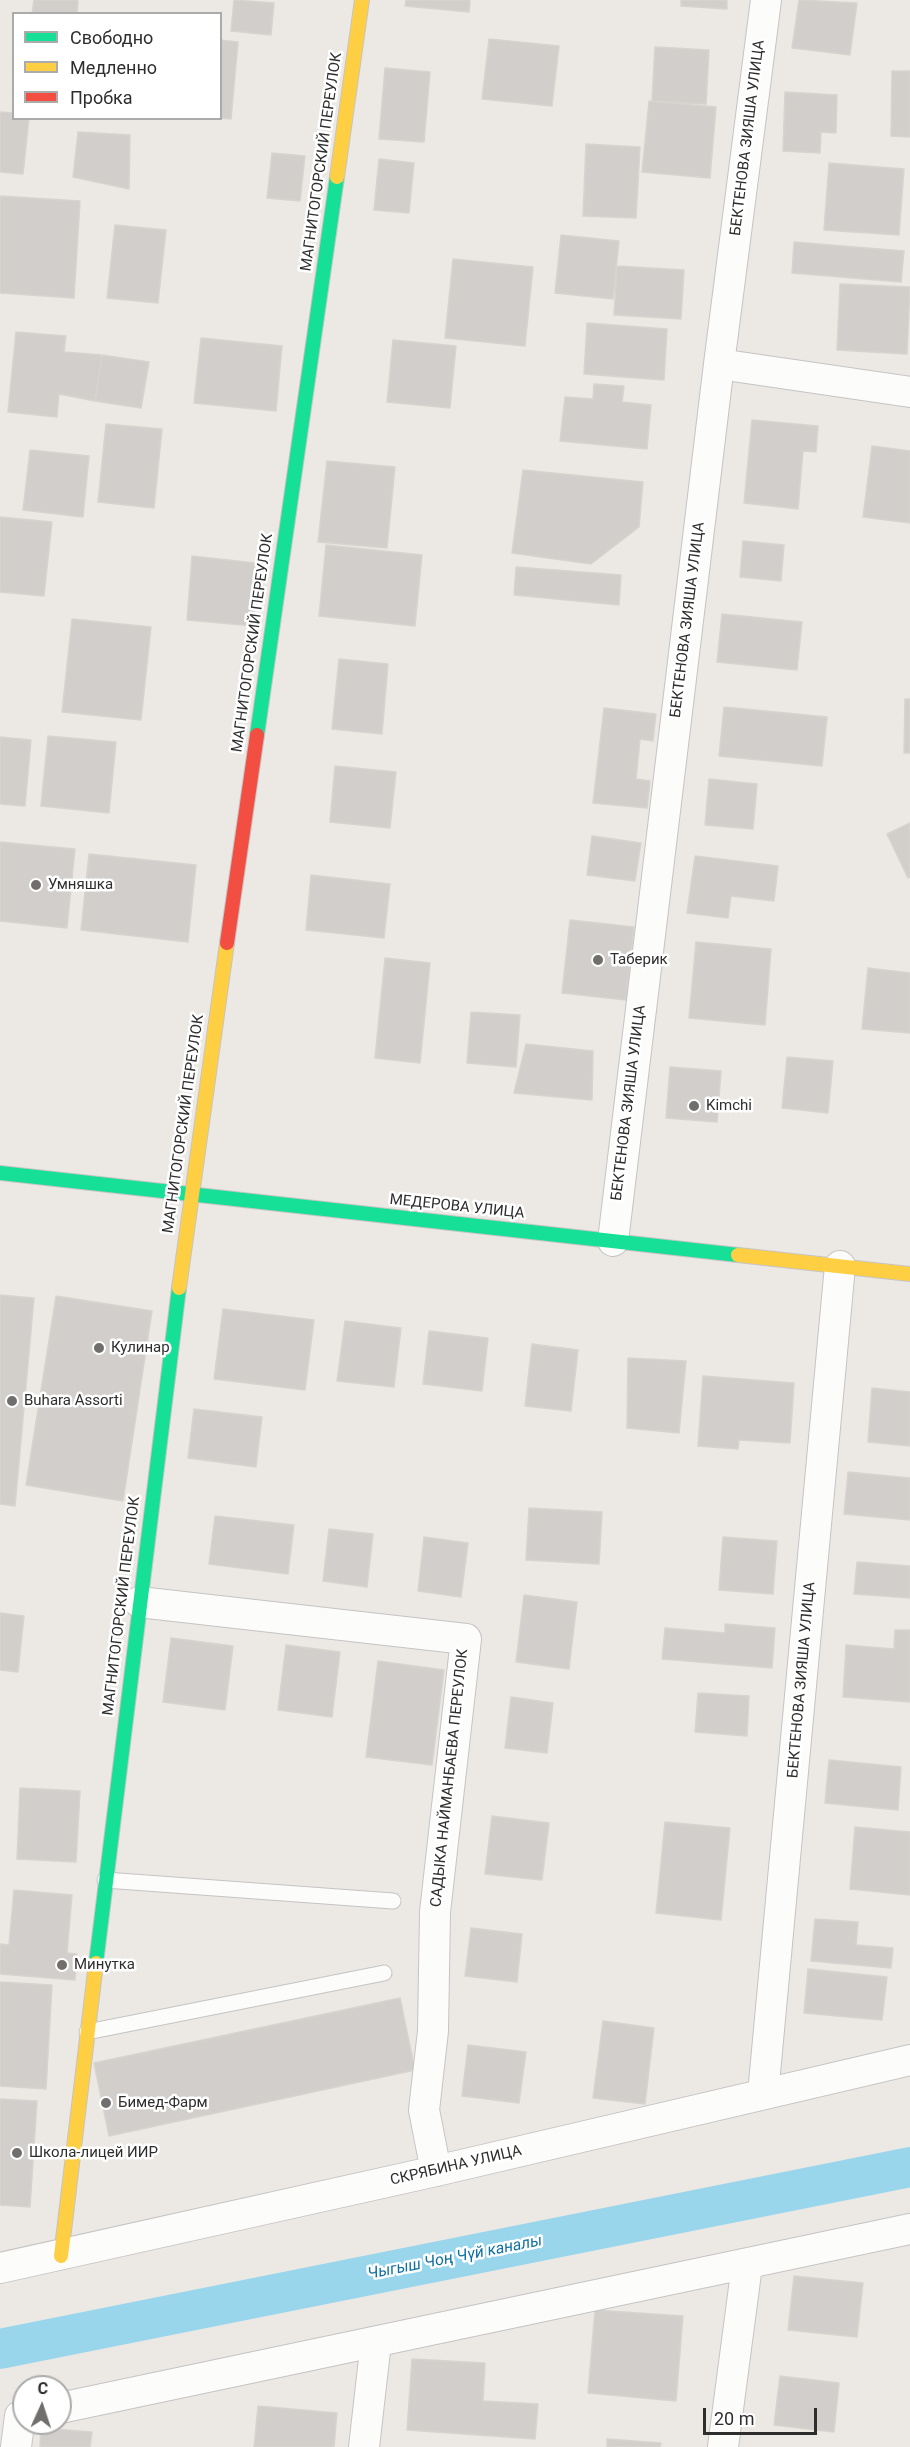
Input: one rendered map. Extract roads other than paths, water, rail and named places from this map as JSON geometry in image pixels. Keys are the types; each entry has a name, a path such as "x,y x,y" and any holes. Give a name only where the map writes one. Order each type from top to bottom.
{"street":[{"name":"МАГНИТОГОРСКИЙ ПЕРЕУЛОК","path":"61,2256 139,1602 191,1194 362,0"},
{"name":"БЕКТЕНОВА ЗИЯША УЛИЦА","path":"613,1241 719,364 766,0"},
{"path":"719,364 910,392"},
{"name":"МЕДЕРОВА УЛИЦА","path":"0,1173 910,1274"},
{"name":"БЕКТЕНОВА ЗИЯША УЛИЦА","path":"763,2094 840,1266"},
{"name":"САДЫКА НАЙМАНБАЕВА ПЕРЕУЛОК","path":"139,1602 466,1639 435,1912 434,2031 424,2110 435,2171"},
{"name":"СКРЯБИНА УЛИЦА","path":"0,2268 435,2171 910,2060"},
{"path":"72,2405 910,2229"},
{"path":"723,2447 747,2265"},
{"path":"364,2447 376,2342"}],"lane":[{"path":"105,1880 393,1901"},
{"path":"87,2032 384,1973"}],"waterway":[{"name":"Чыгыш Чоң Чүй каналы","path":"0,2349 910,2167"}],"place":[{"name":"Умняшка","path":"36,885"},
{"name":"Таберик","path":"598,960"},
{"name":"Kimchi","path":"694,1106"},
{"name":"Кулинар","path":"99,1348"},
{"name":"Buhara Assorti","path":"12,1401"},
{"name":"Минутка","path":"62,1965"},
{"name":"Бимед-Фарм","path":"106,2103"},
{"name":"Школа-лицей ИИР","path":"17,2153"}]}
